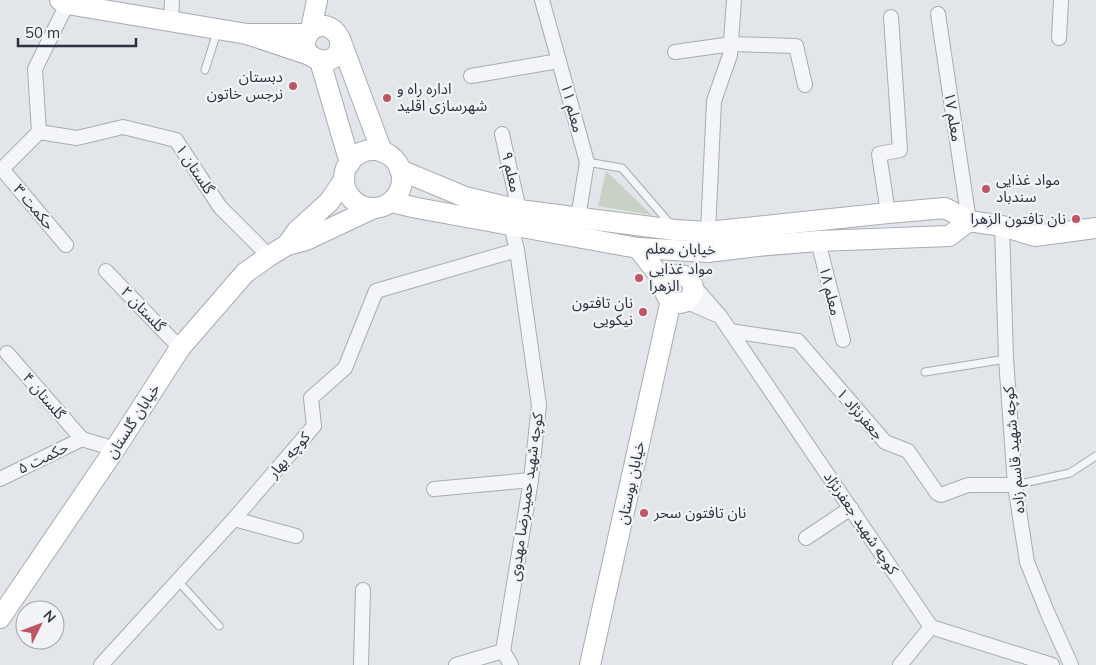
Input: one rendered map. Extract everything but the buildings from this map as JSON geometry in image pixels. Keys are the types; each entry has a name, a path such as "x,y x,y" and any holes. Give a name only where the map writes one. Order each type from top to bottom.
{"main road":[{"path":"317,0 305,45 315,58 347,171 346,189 350,197 365,207 383,205"},
{"path":"65,1 171,22 248,34 326,61 336,56 340,39"},
{"path":"248,34 310,32 316,27 333,29 340,39 382,152"},
{"path":"368,151 382,152 396,162 402,179 397,195 383,205 306,240 287,245 297,231 329,202 354,157 368,151"},
{"name":"خیابان معلم","path":"400,170 515,218 638,248 708,252 818,241 949,236 969,221"},
{"name":"خیابان معلم","path":"383,205 515,218 578,218 675,230 708,232 945,208 969,221 1002,226 1036,236 1096,226"},
{"name":"خیابان گلستان","path":"0,618 115,449 180,348 245,273 287,245"},
{"path":"638,248 679,293"},
{"name":"خیابان بوستان","path":"590,665 679,293 708,252"}],"street":[{"path":"171,22 172,0"},
{"name":"معلم ۱۱","path":"542,0 587,162 578,218"},
{"path":"708,232 714,101 730,55 734,0"},
{"path":"1059,38 1061,0"},
{"path":"1,170 39,132 35,69 65,1"},
{"name":"معلم ۱۷","path":"938,14 969,221"},
{"path":"888,213 879,154 900,150 891,17"},
{"path":"675,52 732,44 796,46 805,85"},
{"path":"471,76 559,61"},
{"name":"گلستان ۱","path":"39,132 77,138 123,127 176,140 220,207 268,256"},
{"name":"معلم ۹","path":"502,134 515,218"},
{"name":"حکمت ۳","path":"1,170 66,245"},
{"name":"کوچه شهید حمیدرضا مهدوی","path":"503,651 531,480 539,405 517,250 515,218"},
{"name":"کوچه شهید قاسم زاده","path":"1002,226 1006,359 1015,485 1027,562 1070,665"},
{"name":"معلم ۱۸","path":"818,241 843,340"},
{"name":"کوچه بهار","path":"101,665 234,519 314,426 311,398 345,368 376,291 517,250"},
{"name":"گلستان ۲","path":"106,271 180,348"},
{"name":"کوچه شهید جعفرنژاد","path":"679,293 720,316 931,627"},
{"name":"جعفرنژاد ۱","path":"730,332 798,341 885,442 908,451 937,493 941,495 968,485 1015,485"},
{"name":"گلستان ۴","path":"7,353 82,439"},
{"name":"حکمت ۵","path":"0,479 82,439 115,449"},
{"path":"434,489 531,480"},
{"path":"806,538 851,508"},
{"path":"234,519 296,536"},
{"path":"361,665 363,590"},
{"path":"900,665 931,627 1052,665"},
{"path":"456,665 503,651 511,665"}],"lane":[{"path":"205,70 218,29"},
{"path":"587,162 622,168 675,230"},
{"path":"925,372 1006,359"},
{"path":"1015,485 1070,473 1096,456"},
{"path":"178,581 219,626"}],"green space":[{"path":"606,171 652,215 598,206"}],"place":[{"name":"دبستان نرجس خاتون","path":"293,86"},
{"name":"اداره راه و شهرسازی اقلید","path":"387,98"},
{"name":"مواد غذایی سندباد","path":"986,189"},
{"name":"نان تافتون الزهرا","path":"1076,219"},
{"name":"مواد غذایی الزهرا","path":"639,278"},
{"name":"نان تافتون نیکویی","path":"643,312"},
{"name":"نان تافتون سحر","path":"644,513"}]}
